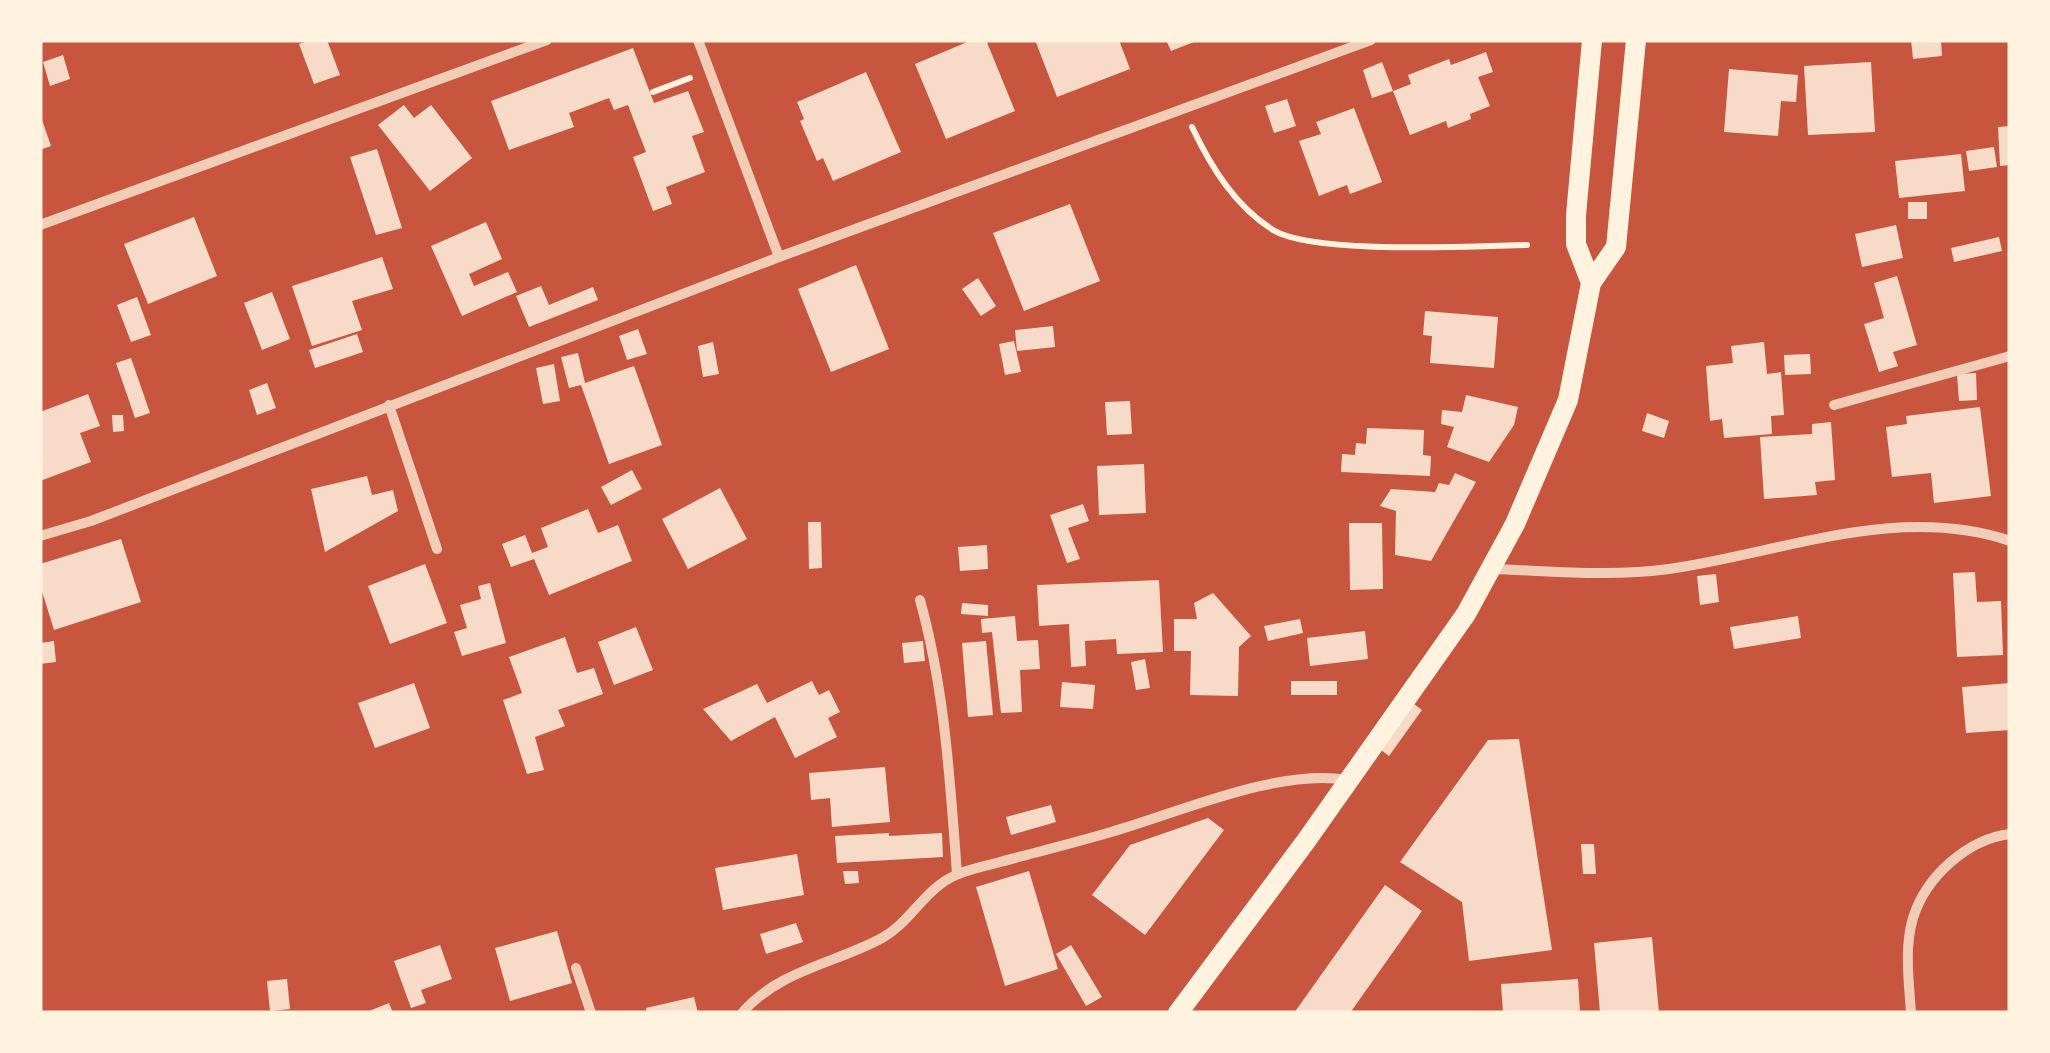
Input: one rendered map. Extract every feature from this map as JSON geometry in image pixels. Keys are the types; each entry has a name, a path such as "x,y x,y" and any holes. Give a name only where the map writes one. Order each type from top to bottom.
{"main road":[{"path":"1591,282 1576,244 1576,215 1592,40"},
{"path":"1178,1013 1466,614 1493,569 1542,465 1568,400 1591,282 1616,247 1636,40"}],"street":[{"path":"40,225 547,40"},
{"path":"698,40 779,257"},
{"path":"40,536 91,521 779,257 1371,40"},
{"path":"1834,405 2010,356"},
{"path":"389,405 437,549"},
{"path":"1493,569 1612,574 1669,569 1850,533 1914,527 1970,531 2010,541"},
{"path":"920,600 935,655 946,724 957,874"},
{"path":"742,1013 771,986 885,937 902,924 931,890 957,874 1114,832 1220,797 1291,780 1349,780"},
{"path":"1911,1013 1908,959 1914,917 1927,891 1958,855 1982,840 2010,833"},
{"path":"576,968 591,1013"}],"path":[{"path":"653,92 710,70"},
{"path":"1183,108 1206,156 1242,207 1276,232 1312,242 1352,245 1527,245"}],"building":[{"path":"327,40 340,75 314,84 299,44"},
{"path":"972,40 986,40 1015,111 946,139 915,64"},
{"path":"1035,40 1119,40 1130,69 1057,97"},
{"path":"1166,40 1199,40 1171,51"},
{"path":"1911,40 1941,40 1942,56 1913,59"},
{"path":"633,48 654,103 688,91 704,132 692,136 705,172 666,187 672,204 653,211 633,157 646,152 628,105 614,110 609,98 569,113 574,127 509,150 491,101"},
{"path":"1486,52 1493,72 1478,77 1490,106 1448,128 1446,121 1410,135 1393,91 1411,84 1408,75 1449,59 1451,65"},
{"path":"63,55 70,79 50,86 43,62"},
{"path":"1382,62 1393,91 1372,98 1363,70"},
{"path":"1871,62 1875,132 1808,135 1804,66"},
{"path":"1729,69 1798,75 1796,102 1781,101 1778,136 1724,132"},
{"path":"866,72 901,152 833,181 823,158 817,161 800,121 804,119 797,102"},
{"path":"1287,99 1296,126 1274,133 1265,106"},
{"path":"404,105 414,118 431,105 472,158 430,191 378,125"},
{"path":"1354,108 1382,182 1350,194 1347,185 1319,196 1299,141 1321,134 1316,122"},
{"path":"40,114 51,146 40,150"},
{"path":"2010,126 2010,165 2000,166 1998,127"},
{"path":"1994,147 1997,167 1969,171 1966,151"},
{"path":"377,149 402,228 376,235 350,157"},
{"path":"1961,154 1965,191 1899,198 1895,161"},
{"path":"1908,202 1927,202 1927,219 1908,219"},
{"path":"1070,204 1100,281 1024,311 993,233"},
{"path":"194,217 217,276 148,304 124,244"},
{"path":"486,222 502,259 469,274 474,286 508,272 517,292 462,316 431,246"},
{"path":"1896,225 1903,258 1862,267 1855,234"},
{"path":"1999,237 2002,251 1954,262 1951,248"},
{"path":"382,257 393,289 352,301 362,330 312,346 292,286"},
{"path":"856,265 889,349 831,372 798,289"},
{"path":"1897,276 1917,345 1893,352 1898,366 1879,372 1864,324 1884,318 1874,283"},
{"path":"978,278 996,306 981,316 962,289"},
{"path":"541,286 549,305 593,287 598,300 529,327 516,296"},
{"path":"272,292 290,339 262,350 244,303"},
{"path":"137,297 151,335 131,342 117,305"},
{"path":"1425,311 1498,317 1494,368 1430,363 1432,336 1423,335"},
{"path":"1053,326 1055,347 1017,351 1015,330"},
{"path":"638,329 647,354 627,360 619,336"},
{"path":"357,334 363,352 315,368 309,350"},
{"path":"1014,341 1021,372 1005,375 999,344"},
{"path":"713,342 719,374 703,377 698,346"},
{"path":"1764,342 1767,374 1781,372 1784,415 1771,416 1772,434 1724,438 1722,419 1710,421 1706,366 1733,363 1731,346"},
{"path":"578,353 585,383 634,366 662,445 609,464 581,385 569,388 561,357"},
{"path":"1810,354 1811,374 1785,375 1784,355"},
{"path":"131,358 150,413 135,418 116,363"},
{"path":"554,364 560,401 543,404 536,368"},
{"path":"1976,373 1977,400 1959,401 1957,374"},
{"path":"267,383 276,408 257,415 249,390"},
{"path":"88,394 100,426 80,433 91,462 40,481 40,412"},
{"path":"1466,395 1518,407 1514,425 1489,462 1447,447 1454,427 1441,424 1442,410 1462,412"},
{"path":"1130,401 1132,434 1107,435 1105,402"},
{"path":"1980,407 1991,496 1934,503 1931,473 1892,477 1886,427 1907,424 1906,416"},
{"path":"1647,413 1669,421 1664,438 1642,431"},
{"path":"112,415 123,415 124,431 113,432"},
{"path":"1831,422 1835,480 1815,482 1817,495 1764,499 1760,437 1812,434 1812,424"},
{"path":"1367,428 1424,430 1423,455 1431,456 1430,476 1341,472 1342,454 1355,455 1356,443 1366,444"},
{"path":"1144,464 1146,513 1099,515 1097,466"},
{"path":"632,470 642,489 611,505 601,487"},
{"path":"1455,473 1476,482 1431,561 1395,555 1396,511 1380,506 1391,489 1435,492 1439,483 1449,485"},
{"path":"367,476 372,495 393,490 398,511 325,552 311,489"},
{"path":"720,488 747,539 688,569 662,519"},
{"path":"1083,504 1089,521 1068,528 1080,559 1067,563 1050,515"},
{"path":"588,509 598,533 618,525 632,561 549,595 534,559 511,567 502,544 525,535 532,553 548,547 541,528"},
{"path":"808,522 821,522 822,568 809,569"},
{"path":"1349,523 1382,523 1383,589 1350,590"},
{"path":"121,539 141,602 54,630 40,585 40,564"},
{"path":"987,545 988,569 960,571 958,547"},
{"path":"425,564 447,623 390,644 368,586"},
{"path":"1975,572 1977,602 2001,601 2003,655 1957,657 1953,573"},
{"path":"1716,574 1719,602 1700,605 1697,576"},
{"path":"1159,580 1163,652 1117,654 1116,639 1085,641 1086,666 1071,667 1069,624 1039,626 1037,585"},
{"path":"490,583 506,643 462,656 454,632 467,628 460,605 481,599 478,586"},
{"path":"1213,593 1251,636 1239,647 1238,696 1190,695 1191,651 1174,651 1174,619 1197,619 1194,603"},
{"path":"962,603 988,605 988,616 961,614"},
{"path":"1015,616 1017,641 1038,640 1040,669 1020,670 1022,712 1001,713 992,632 982,633 981,619"},
{"path":"1798,616 1801,638 1734,649 1730,627"},
{"path":"1300,619 1303,633 1268,641 1264,626"},
{"path":"636,627 653,670 614,685 598,642"},
{"path":"1365,631 1368,659 1310,666 1307,638"},
{"path":"565,637 577,673 594,668 603,694 558,710 565,726 535,737 544,770 527,774 503,700 522,693 509,657"},
{"path":"54,641 56,662 40,664 40,643"},
{"path":"923,641 925,661 904,663 902,643"},
{"path":"986,641 993,715 968,717 962,643"},
{"path":"1145,659 1150,688 1136,690 1131,662"},
{"path":"812,681 819,695 829,690 840,712 828,718 837,737 795,758 775,717 731,741 703,709 757,684 767,703"},
{"path":"1291,681 1337,681 1337,695 1291,695"},
{"path":"1062,682 1095,685 1093,709 1060,707"},
{"path":"414,683 430,728 375,748 358,703"},
{"path":"2010,683 2010,730 1966,733 1962,687"},
{"path":"1410,701 1422,710 1389,756 1377,747"},
{"path":"1519,739 1552,950 1469,961 1462,902 1400,862 1488,740"},
{"path":"885,767 890,822 832,827 830,798 811,800 809,773"},
{"path":"1051,805 1056,822 1011,835 1006,817"},
{"path":"1208,818 1224,830 1145,935 1092,895 1130,845"},
{"path":"942,833 943,857 837,863 835,836"},
{"path":"1581,844 1594,844 1596,874 1583,874"},
{"path":"797,854 804,895 723,910 715,868"},
{"path":"843,871 858,871 859,883 845,884"},
{"path":"1029,871 1058,969 1005,986 976,887"},
{"path":"1385,885 1422,911 1350,1013 1294,1013"},
{"path":"796,923 803,942 766,954 760,934"},
{"path":"557,931 572,983 510,1001 495,948"},
{"path":"1652,937 1659,1013 1600,1013 1594,943"},
{"path":"440,945 452,979 421,990 426,1003 411,1008 394,961"},
{"path":"1071,945 1102,997 1086,1006 1056,954"},
{"path":"287,979 290,1009 270,1011 267,981"},
{"path":"1578,979 1580,1013 1503,1013 1501,984"},
{"path":"694,997 698,1013 647,1013 646,1008"},
{"path":"389,1003 393,1013 364,1013"}]}
